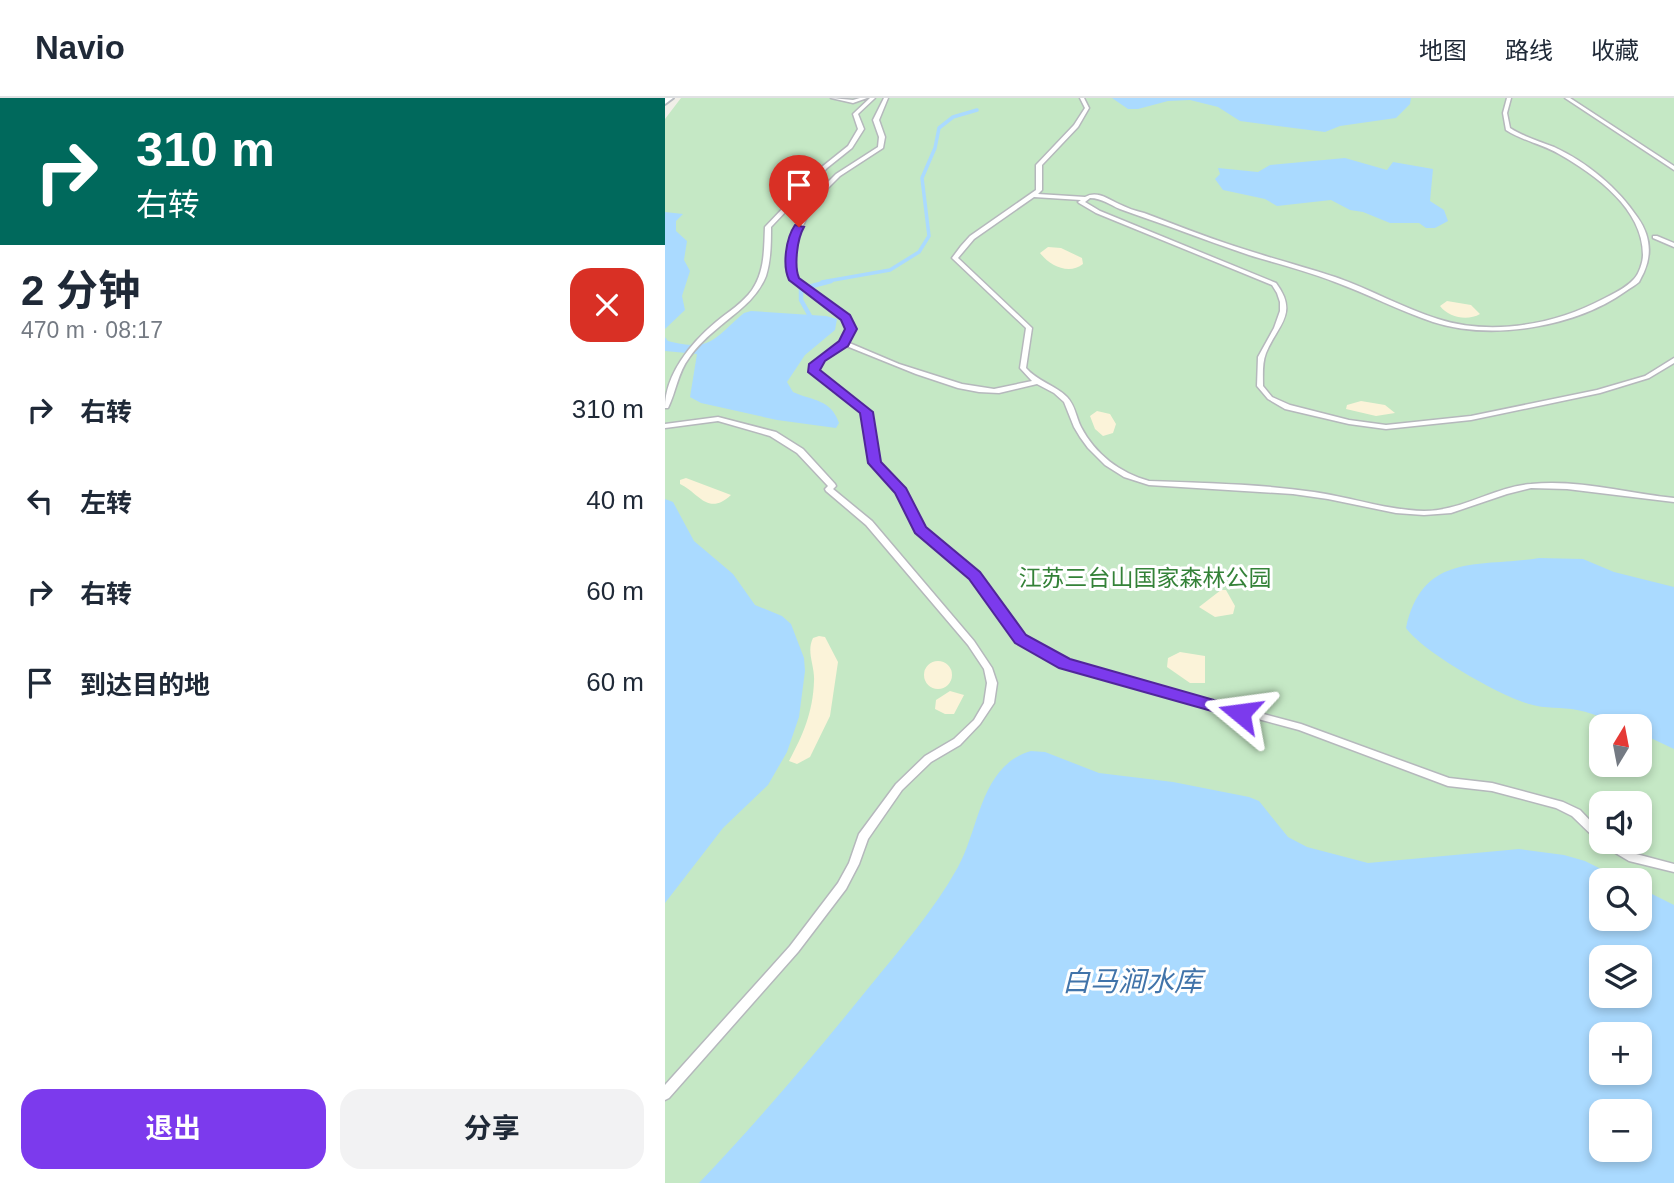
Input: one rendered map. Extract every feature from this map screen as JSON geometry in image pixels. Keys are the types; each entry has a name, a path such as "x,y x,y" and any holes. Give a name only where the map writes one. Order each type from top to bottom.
{"lane":[{"path":"833,98 853,102 866,98"},
{"path":"665,406 677,371 689,354 720,321 750,300 765,274 770,255 768,227 825,167 850,147 861,129 855,114 873,98"},
{"path":"885,98 876,120 883,137 880,148 826,186 795,233 791,272 803,288 846,318 851,329 844,343 820,358 813,366 814,372 866,412 875,463 901,491 921,530 975,575 1020,639 1065,664 1301,727 1448,782 1492,786 1559,805 1576,813 1589,826"},
{"path":"1082,98 1087,108 1076,126 1039,165 1039,190 987,226 955,258 1029,328 1023,368 1036,382 1067,401 1087,442 1115,470 1131,479 1149,483 1316,494 1373,509 1423,513 1439,513 1531,486 1674,500"},
{"path":"1509,98 1505,113 1508,129 1560,152 1640,207"},
{"path":"1567,98 1674,168"},
{"path":"1034,195 1083,198 1097,195 1120,207 1333,279 1452,324 1524,326 1553,321 1604,302 1637,280 1650,267 1658,253 1674,247"},
{"path":"1083,198 1081,202 1098,212 1275,284 1280,290 1283,317 1263,355 1260,386 1270,398 1307,413 1386,427 1452,421 1622,386 1647,377 1674,360"},
{"path":"1655,245 1655,234 1674,247"},
{"path":"844,343 881,360 981,390 1015,388 1036,382"},
{"path":"665,426 718,419 788,441 832,486 829,489 869,523 971,643 988,668 992,682 989,702 977,722 957,742 928,759 899,787 863,837 854,864 842,886 794,949 665,1094"},
{"path":"1626,854 1674,868"}],"green space":[{"name":"江苏三台山国家森林公园","path":"681,98 1674,98 1674,1183 665,1183 665,119"}],"sand":[{"path":"1048,247 1061,248 1082,258 1083,264 1072,269 1060,268 1040,253"},
{"path":"1447,301 1471,305 1480,314 1470,317 1453,316 1440,306"},
{"path":"1361,401 1385,405 1395,413 1376,416 1346,409 1347,405"},
{"path":"1097,411 1110,414 1116,424 1113,433 1103,436 1095,429 1090,416"},
{"path":"686,478 731,495 716,504 704,501 680,484 680,480"},
{"path":"1221,590 1226,590 1235,606 1233,614 1215,617 1199,607"},
{"path":"825,637 838,662 830,716 810,757 797,764 789,761 809,713 814,681 810,649 813,638"},
{"path":"1180,652 1205,656 1205,683 1190,683 1167,667 1168,658"},
{"path":"938,661 948,665 952,675 948,685 938,689 928,685 924,675 928,665"},
{"path":"950,691 964,695 954,714 945,714 935,709 936,700"}],"water":[{"path":"1112,98 1411,98 1410,104 1396,118 1340,126 1325,132 1240,121 1218,107 1190,100 1168,101 1128,109"},
{"path":"1345,158 1387,170 1393,162 1433,169 1430,201 1444,210 1448,221 1435,228 1426,228 1419,223 1390,223 1363,212 1350,210 1331,200 1277,206 1265,199 1223,190 1215,179 1220,174 1218,168 1258,172 1270,165"},
{"path":"665,212 683,214 676,221 676,231 687,241 684,260 690,271 682,296 685,310 665,329"},
{"path":"751,311 837,319 835,330 805,355 787,382 793,392 821,402 831,409 839,423 836,428 777,420 701,403 690,397 697,354 665,351 665,337 668,341 683,344 703,344 718,336 744,313"},
{"path":"665,499 673,502 694,541 733,574 755,605 782,616 791,624 804,658 805,671 799,717 787,752 768,785 723,828 665,903"},
{"path":"1539,558 1583,559 1614,572 1674,587 1674,749 1652,739 1652,714 1593,714 1535,706 1482,683 1428,649 1406,628 1414,603 1426,586 1440,575 1475,564"},
{"name":"白马涧水库","path":"1031,751 1045,752 1099,773 1173,782 1249,797 1259,801 1288,837 1307,847 1368,863 1519,849 1564,855 1599,868 1589,868 1589,931 1652,931 1652,894 1674,905 1674,1183 699,1183 808,1062 928,914 958,867 991,784 1001,770 1014,759"}],"waterway":[{"path":"822,282 890,270 919,252 929,236 922,178 935,148 939,128 953,117 977,110"},
{"path":"810,316 801,300 801,289 831,281"}],"route":[{"path":"799,227 795,233 791,272 795,280 846,318 851,329 844,343 832,349 813,366 814,372 850,397 866,412 870,421 871,450 875,463 901,491 921,530 975,575 1020,639 1065,664 1240,713"}]}
